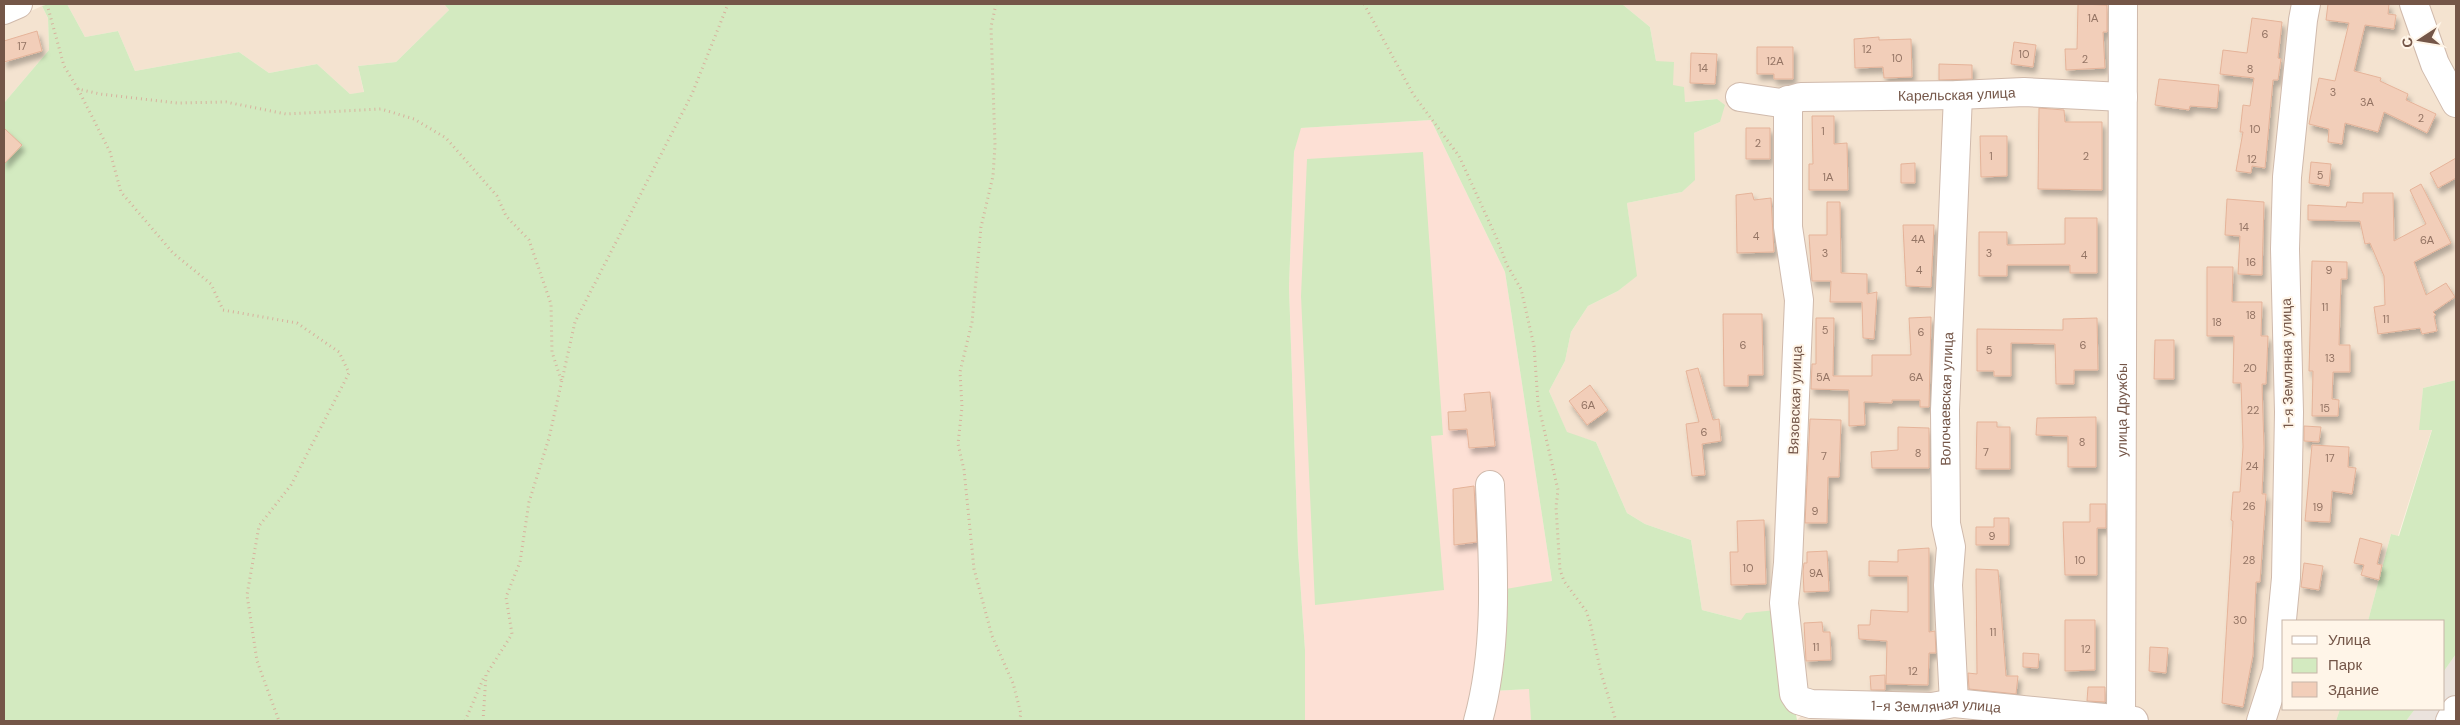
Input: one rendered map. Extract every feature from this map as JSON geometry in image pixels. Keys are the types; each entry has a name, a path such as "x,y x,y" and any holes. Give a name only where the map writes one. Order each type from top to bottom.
{"street":[{"path":"4,10 18,4"},
{"name":"улица Дружбы","path":"2123,4 2125,721"},
{"name":"1-я Земляная улица","path":"2261,721 2277,671 2286,578 2289,422 2285,249 2286,178 2302,20 2306,4"},
{"path":"2414,4 2436,64 2456,103"},
{"name":"Карельская улица","path":"1740,97 1780,103 1801,97 1958,95 2024,92 2123,97"},
{"name":"Волочаевская улица","path":"1954,703 1948,585 1951,547 1946,524 1945,410 1958,95"},
{"name":"Вязовская улица","path":"1788,100 1788,228 1799,300 1788,553 1784,603 1794,694 1798,700"},
{"path":"1478,721 1483,702 1492,627 1493,576 1490,485"},
{"name":"1-я Земляная улица","path":"1798,700 1811,704 1838,706 1932,707 1954,703 2125,721"},
{"path":"2450,721 2456,710"}],"path":[{"path":"47,4 64,66 78,88 110,152 121,192 173,253 211,284 223,310 297,323 339,352 348,373 292,485 259,526 247,595 257,661 279,721"},
{"path":"465,721 486,675 512,634 506,596 520,562 529,502 562,384 575,322 692,94 728,4"},
{"path":"996,4 991,27 995,145 992,176 981,227 972,322 960,372 962,407 958,444 964,470 974,569 992,636 1013,683 1021,714 1019,721"},
{"path":"1364,4 1413,94 1459,156 1507,265 1521,289 1534,346 1538,403 1558,490 1556,507 1560,570 1567,587 1586,611 1601,673 1616,721"},
{"path":"78,88 100,94 176,103 226,102 286,114 381,109 414,119 446,138 497,196 506,216 529,240 551,304 552,352 562,384"},
{"path":"483,721 486,675"}],"shaded area":[{"path":"67,4 444,4 449,10 396,62 358,66 364,93 350,94 317,64 269,73 239,52 135,71 118,31 85,37"},
{"path":"1622,4 2115,4 2118,84 1799,92 1776,610 1741,620 1702,610 1691,540 1645,524 1627,513 1596,442 1567,433 1549,391 1565,361 1571,332 1588,306 1618,291 1636,276 1627,203 1682,192 1694,180 1694,133 1720,122 1717,99 1684,102 1656,61 1650,27"},
{"path":"2134,4 2301,4 2281,578 2256,721 2149,721 2132,704"},
{"path":"2312,4 2456,4 2456,380 2423,388 2420,430 2432,429 2398,536 2391,534 2368,620 2288,620 2294,242"},
{"path":"42,6 48,18 49,50 4,103 4,23"},
{"path":"1983,99 2113,110 2111,706 1963,694 1952,524 1968,105"},
{"path":"1794,106 1947,107 1942,694 1810,692 1795,677"},
{"path":"1431,120 1505,272 1552,581 1471,721 1305,721 1305,650 1298,550 1289,287 1294,152 1300,128"},
{"path":"2456,654 2456,721 2406,721 2414,710 2445,710 2445,670"},
{"path":"2282,667 2282,710 2340,710 2336,721 2265,721"},
{"path":"1530,689 1531,721 1485,721 1492,691"},
{"path":"1807,710 2065,721 1783,721 1797,720"}],"green space":[{"path":"67,4 85,37 118,31 135,71 239,52 269,73 317,64 350,94 364,92 358,66 396,62 449,10 444,4 1622,4 1650,27 1656,61 1674,62 1673,85 1684,87 1685,102 1717,99 1725,105 1720,122 1694,133 1695,180 1682,192 1627,203 1637,276 1618,291 1588,306 1571,332 1565,361 1549,391 1567,432 1596,442 1627,513 1645,524 1691,540 1702,610 1741,620 1746,613 1776,610 1797,720 1531,721 1529,689 1492,691 1500,590 1552,581 1505,272 1431,120 1301,128 1294,152 1289,287 1298,550 1305,650 1305,721 4,721 4,103 49,50 48,18 42,6"},
{"path":"1423,152 1443,435 1431,436 1444,590 1315,605 1301,296 1307,159"},
{"path":"2456,380 2456,654 2445,670 2445,620 2368,620 2391,534 2399,536 2432,430 2419,430 2423,388"},
{"path":"2340,710 2414,710 2406,721 2336,721"}],"building":[{"path":"2078,4 2107,5 2107,32 2103,32 2105,68 2066,70 2065,49 2077,49"},
{"path":"2328,4 2389,4 2388,14 2396,15 2394,29 2365,25 2354,71 2381,78 2380,81 2408,94 2406,100 2436,114 2427,133 2384,112 2378,132 2345,123 2342,144 2328,142 2329,129 2309,124 2319,78 2335,81 2349,23 2326,20"},
{"path":"2252,18 2282,22 2278,58 2281,59 2278,80 2273,80 2265,168 2252,166 2251,173 2236,171 2243,132 2240,132 2243,105 2250,106 2254,78 2220,74 2223,50 2247,53"},
{"path":"37,31 42,51 4,62 4,41"},
{"path":"1879,37 1879,40 1911,39 1912,77 1884,78 1883,67 1855,68 1854,39"},
{"path":"2014,42 2036,45 2033,67 2011,64"},
{"path":"1757,47 1793,47 1793,79 1774,79 1774,74 1757,74"},
{"path":"1691,53 1717,54 1715,84 1690,83"},
{"path":"1939,64 1972,65 1972,79 1939,80"},
{"path":"2159,79 2219,85 2217,108 2190,106 2189,110 2155,105"},
{"path":"2039,108 2064,110 2065,122 2102,122 2102,190 2038,189"},
{"path":"1812,116 1834,116 1834,144 1847,143 1848,190 1809,190 1809,164 1813,164"},
{"path":"4,128 22,145 4,164"},
{"path":"1746,128 1770,128 1770,159 1746,159"},
{"path":"1980,136 2007,136 2007,176 1981,177"},
{"path":"2456,158 2456,178 2438,188 2430,173"},
{"path":"2311,162 2331,164 2329,186 2309,183"},
{"path":"1915,163 1915,183 1901,183 1901,164"},
{"path":"2421,184 2451,243 2414,262 2426,295 2446,283 2455,297 2433,312 2436,315 2434,316 2437,331 2422,334 2420,328 2378,334 2374,307 2385,305 2384,276 2370,243 2365,244 2360,221 2308,220 2308,205 2346,207 2347,202 2363,203 2363,193 2393,193 2394,241 2426,224 2410,190"},
{"path":"1752,193 1754,200 1771,198 1774,252 1737,253 1736,195"},
{"path":"2227,199 2264,202 2262,275 2238,274 2240,236 2225,235"},
{"path":"1827,202 1840,202 1841,273 1867,274 1867,294 1877,292 1874,339 1863,338 1862,302 1830,302 1831,281 1812,281 1809,235 1827,235"},
{"path":"2065,218 2097,218 2097,273 2070,273 2070,265 2007,265 2007,276 1979,276 1979,232 2007,232 2007,245 2065,244"},
{"path":"1903,225 1934,225 1931,287 1906,286"},
{"path":"2312,261 2347,262 2347,279 2341,279 2339,345 2350,345 2350,372 2333,372 2332,399 2339,400 2338,416 2312,416 2313,371 2309,371"},
{"path":"2207,267 2233,267 2232,302 2262,302 2261,336 2268,336 2266,384 2262,384 2264,448 2262,494 2266,494 2260,582 2256,582 2253,655 2243,707 2222,703 2233,521 2231,520 2233,492 2240,492 2243,447 2241,383 2233,383 2234,336 2207,336"},
{"path":"1723,314 1762,314 1763,375 1748,375 1748,386 1724,386"},
{"path":"1931,317 1929,407 1920,407 1920,400 1892,400 1892,403 1864,402 1865,425 1849,426 1849,390 1811,389 1812,364 1816,364 1816,318 1834,318 1833,376 1872,376 1872,355 1911,355 1909,318"},
{"path":"2097,318 2098,370 2074,370 2074,384 2056,384 2055,344 2011,343 2011,376 1994,376 1994,371 1977,371 1977,329 2063,330 2063,319"},
{"path":"2155,340 2174,340 2174,379 2154,379"},
{"path":"1698,368 1713,420 1719,419 1721,441 1702,444 1705,475 1692,476 1686,424 1699,422 1686,371"},
{"path":"1590,385 1608,410 1587,425 1569,401"},
{"path":"1490,392 1495,446 1469,448 1467,429 1449,430 1448,412 1466,411 1464,394"},
{"path":"2096,417 2096,467 2068,467 2068,436 2036,435 2037,418"},
{"path":"1810,419 1841,420 1839,477 1828,477 1827,523 1805,523"},
{"path":"1977,422 1997,422 1997,427 2010,427 2010,469 1976,469"},
{"path":"2304,426 2321,427 2319,442 2304,441"},
{"path":"1898,427 1929,428 1929,468 1872,468 1871,452 1898,450"},
{"path":"2312,445 2349,447 2348,467 2356,468 2352,494 2332,491 2330,522 2305,521"},
{"path":"1474,486 1477,542 1454,545 1453,489"},
{"path":"2090,504 2106,504 2106,528 2097,528 2097,575 2065,575 2063,522 2090,522"},
{"path":"1994,518 2009,518 2009,545 1976,545 1976,527 1994,527"},
{"path":"1764,520 1766,584 1731,585 1730,552 1738,552 1737,521"},
{"path":"2360,538 2382,544 2377,564 2382,565 2379,580 2361,575 2364,565 2354,563"},
{"path":"1929,548 1929,632 1935,631 1936,653 1929,653 1928,685 1886,684 1887,641 1859,639 1858,625 1870,625 1871,610 1908,612 1908,576 1869,576 1869,561 1898,562 1898,550"},
{"path":"1827,551 1829,591 1804,592 1803,571 1804,563 1807,563 1807,552"},
{"path":"2304,563 2323,566 2319,590 2301,587"},
{"path":"1976,569 1998,570 2006,676 2018,676 2016,694 1969,689 1968,673 1977,674"},
{"path":"2065,620 2095,620 2095,670 2065,671"},
{"path":"1822,622 1823,632 1830,632 1831,660 1806,661 1804,623"},
{"path":"2150,647 2168,648 2166,673 2149,671"},
{"path":"2023,653 2039,654 2038,668 2023,667"},
{"path":"1885,675 1885,690 1871,690 1870,676"},
{"path":"2088,687 2105,687 2105,702 2087,701"}]}
